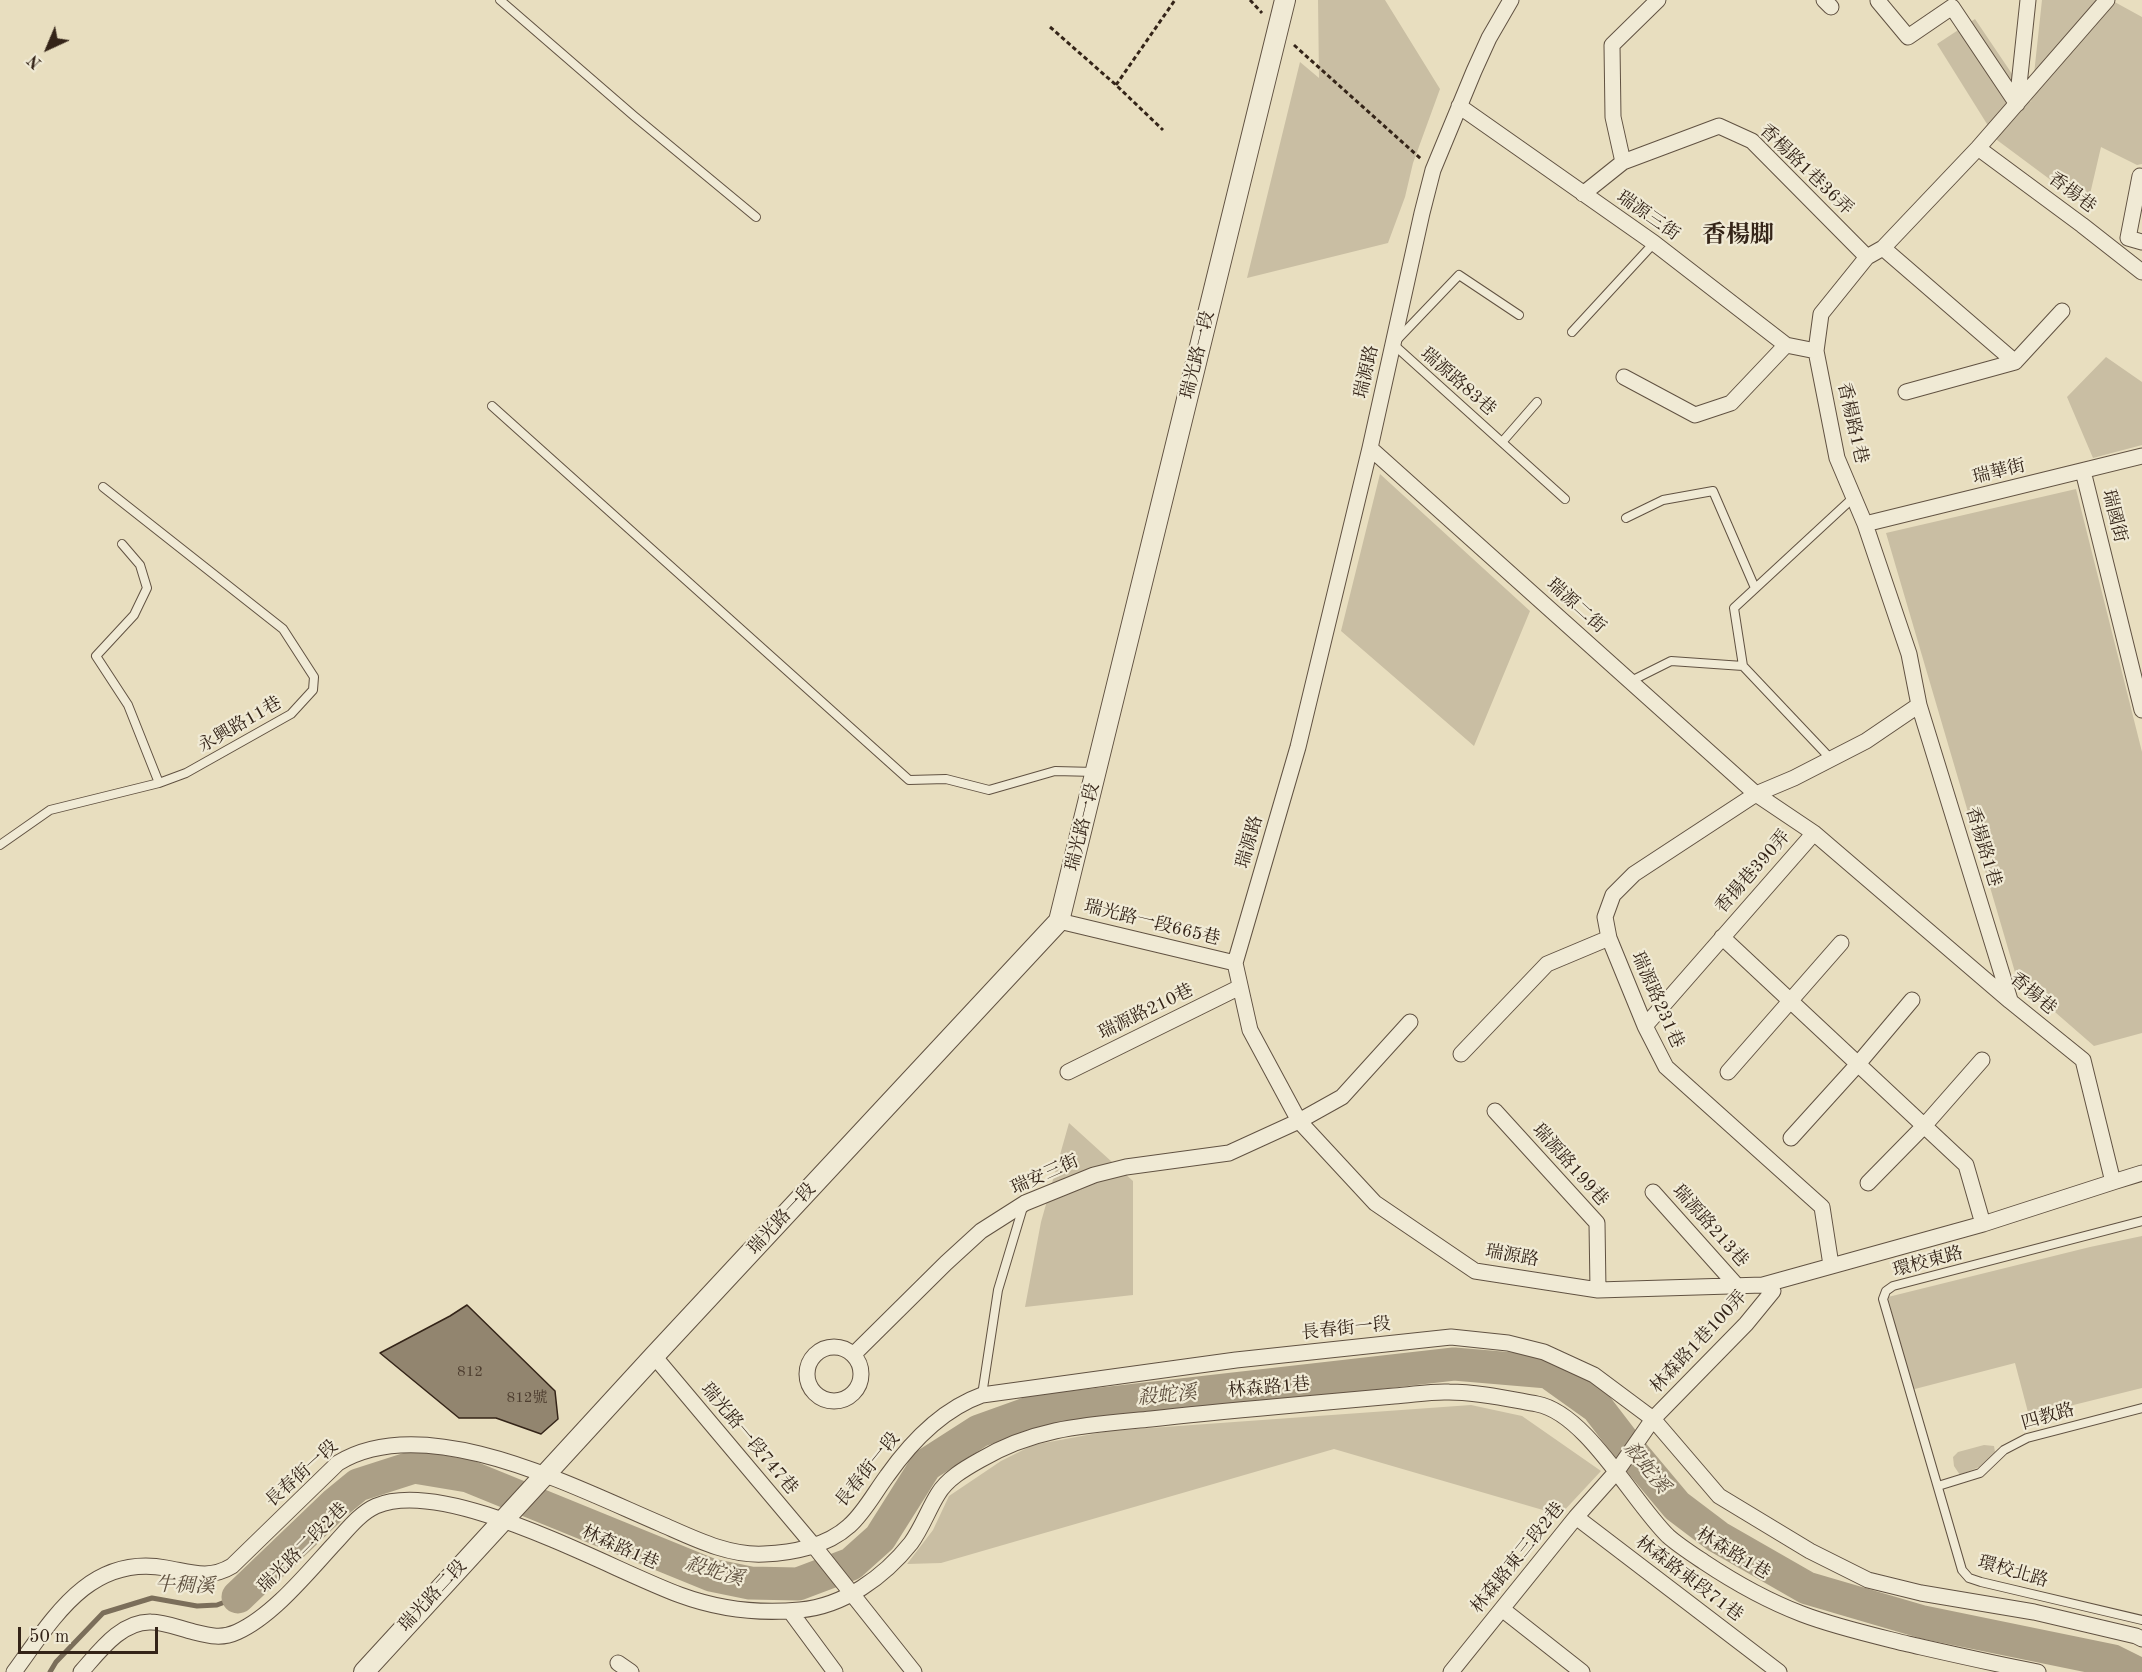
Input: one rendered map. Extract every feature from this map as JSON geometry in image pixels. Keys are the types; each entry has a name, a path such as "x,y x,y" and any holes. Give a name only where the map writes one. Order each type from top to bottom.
{"street":[{"name":"瑞光路一段","path":"546,1475 1059,921 1285,0"},
{"name":"瑞源路","path":"1511,0 1489,38 1433,170 1407,276 1370,448 1298,747 1235,963 1250,1030 1299,1121 1375,1203 1475,1271 1598,1290 1763,1285 1831,1265"},
{"path":"1623,162 1613,117 1612,45 1658,0"},
{"path":"2017,104 2028,0"},
{"path":"2017,104 2107,0"},
{"path":"1878,1 1908,37 1952,7 2017,104"},
{"name":"香楊路1巷","path":"1919,705 1909,654 1865,524 1837,458 1816,351 1821,314 1867,257 1883,248 2017,104"},
{"name":"瑞源三街","path":"1459,106 1654,243 1786,345 1816,351"},
{"name":"香楊路1巷36弄","path":"1583,194 1623,162 1719,126 1752,141 1867,257"},
{"name":"香揚巷","path":"1978,147 2142,272"},
{"path":"2140,176 2128,238 2142,242"},
{"path":"1883,248 2015,362"},
{"path":"1906,392 2015,362 2062,311"},
{"path":"1624,377 1695,415 1731,403 1786,345"},
{"name":"瑞源二街","path":"1370,448 1756,794"},
{"name":"瑞華街","path":"1865,524 2142,456"},
{"name":"瑞國街","path":"2083,471 2142,710"},
{"path":"1756,794 1794,778 1866,741 1919,705"},
{"name":"香揚路1巷","path":"1919,705 2010,1001"},
{"name":"香揚巷","path":"1756,794 1814,833 2010,1001 2083,1060 2113,1182"},
{"name":"瑞源路231巷","path":"1756,794 1634,874 1613,895 1605,917 1609,938 1645,1026 1666,1067 1822,1207 1831,1265"},
{"name":"香揚巷390弄","path":"1645,1026 1814,833"},
{"name":"瑞光路一段665巷","path":"1059,921 1235,963"},
{"path":"1722,937 1966,1165 1983,1224"},
{"path":"1461,1054 1547,964 1609,938"},
{"path":"1728,1072 1841,943"},
{"name":"瑞源路210巷","path":"1068,1072 1240,987"},
{"path":"1791,1138 1912,1000"},
{"name":"瑞安三街","path":"853,1355 981,1231 1024,1203 1105,1172 1229,1153 1299,1121 1342,1097 1410,1022"},
{"path":"1868,1183 1924,1126 1982,1060"},
{"name":"瑞源路199巷","path":"1495,1111 1597,1223 1598,1290"},
{"path":"1831,1265 1983,1224 2142,1173"},
{"name":"瑞源路213巷","path":"1653,1192 1737,1286"},
{"name":"林森路1巷100弄","path":"1617,1471 1653,1419 1746,1324 1773,1291"},
{"name":"長春街一段","path":"14,1672 59,1611 74,1595 105,1574 137,1565 210,1575 222,1573 232,1566 338,1463 355,1453 378,1447 403,1446 464,1450 492,1456 546,1475 702,1542 733,1551 762,1554 814,1546 848,1527 918,1439 946,1413 965,1401 982,1395 1236,1360 1451,1337 1508,1343 1544,1352 1594,1375 1653,1419"},
{"name":"瑞光路一段747巷","path":"654,1356 814,1546 914,1672"},
{"name":"林森路1巷","path":"504,1521 689,1598 736,1610 789,1611 820,1607 851,1595 881,1573 912,1542 940,1491 951,1479 1011,1443 1040,1433 1075,1427 1450,1392 1547,1405 1570,1421 1617,1471 1669,1536 1704,1562 1744,1586 1796,1612 1847,1629 2038,1672"},
{"path":"1653,1419 1719,1496 1810,1551 1868,1580 1921,1593 2034,1612 2142,1639"},
{"name":"林森路東三段2巷","path":"1451,1672 1576,1517 1617,1471"},
{"name":"瑞光路二段","path":"364,1672 546,1475"},
{"name":"瑞光路二段2巷","path":"81,1672 105,1644 135,1625 151,1622 216,1637 236,1633 260,1617 291,1590 357,1519 376,1506 399,1501 428,1501 454,1505 504,1521"},
{"name":"林森路東段71巷","path":"1576,1517 1779,1672"},
{"path":"1502,1609 1582,1672"},
{"path":"789,1611 835,1672"}],"lane":[{"path":"500,0 634,116 756,217"},
{"path":"1572,332 1654,243"},
{"path":"1393,344 1459,275 1519,315"},
{"name":"瑞源路83巷","path":"1393,344 1565,499"},
{"path":"1503,441 1537,402"},
{"path":"492,406 909,780 946,779 989,790 1055,771 1097,772"},
{"name":"永興路11巷","path":"0,845 50,810 159,783 186,773 291,714 313,690 314,677 283,629 103,487"},
{"path":"1626,518 1663,500 1713,490 1755,588"},
{"path":"1831,759 1743,666 1734,608 1854,497"},
{"path":"122,544 140,565 147,588 134,615 96,656 128,705 159,783"},
{"path":"1631,681 1671,661 1743,666"},
{"path":"982,1395 998,1290 1024,1203"},
{"name":"環校東路","path":"1938,1486 1883,1299 1886,1292 1893,1286 2142,1221"},
{"name":"四教路","path":"1938,1486 1980,1473 2004,1450 2027,1437 2142,1407"},
{"name":"環校北路","path":"1938,1486 1962,1570 1969,1578 2142,1620"}],"path":[{"path":"1116,85 1175,0"},
{"path":"1250,0 1277,30 1433,170"},
{"path":"1050,27 1163,130"}],"shaded area":[{"path":"1318,0 1385,0 1440,89 1413,163 1405,197 1388,243 1247,278 1300,62 1319,78"},
{"path":"2042,0 2111,0 2142,17 2142,164 2137,165 2101,147 2087,207 1997,140 1937,44 1975,19 2031,102"},
{"path":"2106,357 2142,382 2142,445 2093,458 2067,397"},
{"path":"1380,474 1530,611 1474,746 1341,631"},
{"path":"2076,489 2142,752 2142,1033 2094,1046 2017,979 1886,533"},
{"path":"1069,1123 1133,1181 1133,1295 1025,1307 1041,1222"},
{"path":"2142,1236 2142,1388 2029,1416 2015,1363 1911,1390 1888,1297"},
{"path":"1471,1405 1522,1416 1601,1471 1560,1515 1334,1449 941,1563 907,1564 933,1530 949,1496 1001,1461 1033,1445 1109,1431"},
{"path":"1984,1445 1994,1446 1995,1452 1979,1467 1960,1475 1954,1466 1953,1457 1958,1452"}],"building":[{"path":"467,1305 555,1391 558,1419 541,1434 496,1418 459,1418 380,1353"}],"waterway":[{"name":"殺蛇溪","path":"238,1597 336,1503 358,1485 414,1467 468,1476 711,1575 750,1583 798,1584 851,1564 880,1538 926,1465 979,1431 1032,1412 1454,1364 1548,1372 1597,1407 1677,1506 1718,1537 1807,1588 1923,1622 2113,1661 2135,1672"},
{"name":"牛稠溪","path":"50,1672 56,1662 103,1613 152,1598 197,1606 217,1605 238,1597"}],"district":[{"name":"香楊脚","path":"1738,236"}]}
